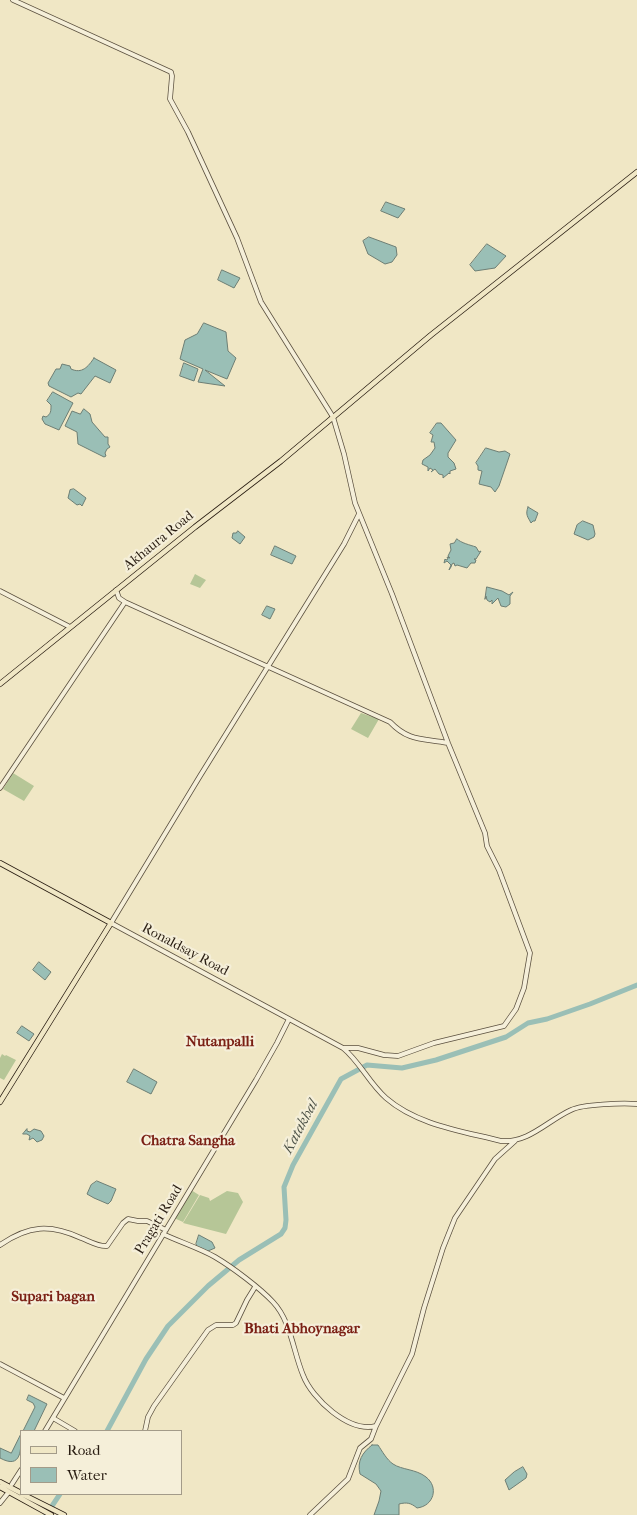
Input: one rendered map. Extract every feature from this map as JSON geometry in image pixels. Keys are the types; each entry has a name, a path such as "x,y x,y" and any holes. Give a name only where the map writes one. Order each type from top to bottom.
{"main road":[{"name":"Akhaura Road","path":"0,684 194,527 281,461 431,334 637,172"},
{"name":"Ronaldsay Road","path":"0,863 112,923"},
{"path":"0,1102 112,923"},
{"path":"0,1482 20,1492"},
{"path":"0,1487 64,1515"},
{"path":"24,1495 51,1515"}],"street":[{"path":"13,0 170,71 172,76 170,100 188,132 237,238 261,302 333,417 359,514 392,594 448,744 485,833 488,846 530,952 524,988 511,1018 507,1024 500,1028 434,1043 398,1056 384,1055 358,1048 343,1048"},
{"path":"112,923 344,544 359,514"},
{"path":"0,590 70,627"},
{"path":"116,590 119,598 124,602 390,722 397,730 417,740 448,744"},
{"path":"0,788 124,602"},
{"name":"Ronaldsay Road","path":"112,923 343,1048 374,1085 393,1103 420,1119 501,1141 515,1141"},
{"name":"Pragati Road","path":"46,1430 256,1080 289,1019"},
{"path":"310,1515 348,1479 360,1448 371,1439 413,1352 424,1308 456,1214 495,1159 515,1141 523,1139 573,1109 637,1104"},
{"path":"0,1245 26,1231 47,1228 61,1229 104,1247 109,1244 123,1223 128,1219 147,1221 164,1232 217,1258 269,1298 280,1311 303,1376 311,1389 346,1421 366,1428 376,1426"},
{"path":"145,1430 148,1417 154,1406 208,1330 216,1324 233,1325 236,1323 255,1287"},
{"path":"0,1364 64,1398"},
{"path":"54,1418 73,1430"},
{"path":"12,1484 20,1472"},
{"path":"0,1503 8,1493"}],"green space":[{"path":"195,574 206,580 200,588 190,584"},
{"path":"361,713 379,719 368,738 351,729"},
{"path":"13,773 34,786 24,801 3,789"},
{"path":"2,1054 16,1060 4,1080 0,1078 0,1058"},
{"path":"191,1190 199,1195 183,1222 174,1218"},
{"path":"227,1191 238,1193 243,1202 226,1234 183,1223 200,1195 209,1198 210,1201"}],"water":[{"path":"386,202 405,209 398,218 381,211"},
{"path":"369,237 396,247 397,255 392,262 385,264 368,254 363,241"},
{"path":"487,244 506,256 495,268 475,271 470,265"},
{"path":"222,270 240,278 234,288 218,280"},
{"path":"204,323 226,332 228,351 236,358 227,379 205,370 225,386 198,382 203,369 180,359 185,340 197,334"},
{"path":"94,358 116,370 110,383 95,376 81,394 78,393 71,397 49,386 48,383 56,369 60,369 62,364 78,371 87,367"},
{"path":"184,363 198,369 194,381 180,376"},
{"path":"53,392 73,403 59,430 45,424 42,419 43,416 49,415 51,405 47,401"},
{"path":"84,409 90,414 92,422 105,437 108,437 110,447 107,449 106,456 104,457 78,444 77,432 65,426 72,411 80,414"},
{"path":"437,423 441,423 456,440 448,453 448,457 454,463 456,469 450,471 450,474 443,478 443,475 439,474 435,469 431,472 433,470 430,468 428,471 428,467 422,464 423,460 435,448 434,442 431,442 433,435 430,433"},
{"path":"486,448 499,452 505,451 510,454 499,486 495,492 491,487 479,484 482,471 478,470 476,463"},
{"path":"74,489 86,498 82,506 80,504 77,505 68,498 70,490"},
{"path":"528,507 538,513 535,521 531,523 527,514"},
{"path":"583,521 593,525 594,537 588,540 574,534 577,525"},
{"path":"238,531 245,537 240,544 232,538 233,533"},
{"path":"457,539 476,547 479,552 481,551 476,559 474,559 476,560 475,563 471,563 467,568 455,566 454,563 449,570 451,565 447,561 444,563 445,559 448,559 447,557 450,558 448,556 451,550 450,544 454,543"},
{"path":"275,546 296,556 292,564 271,555"},
{"path":"487,587 509,595 513,592 510,596 510,604 506,607 501,606 498,598 492,604 492,600 490,602 487,600 486,596 485,599"},
{"path":"267,606 275,609 270,619 262,615"},
{"path":"39,962 51,972 45,980 33,970"},
{"path":"22,1026 34,1034 29,1041 17,1033"},
{"path":"134,1069 157,1082 151,1094 127,1082"},
{"path":"27,1129 30,1132 34,1129 41,1131 44,1136 42,1140 37,1142 33,1138 29,1140 30,1136 23,1134"},
{"path":"97,1181 116,1189 108,1204 87,1194 91,1185"},
{"path":"199,1235 212,1242 215,1248 208,1251 197,1247"},
{"path":"29,1395 47,1404 34,1430 24,1430 35,1407 33,1403 27,1400"},
{"path":"20,1436 20,1451 16,1460 7,1461 0,1458 0,1448 11,1453"},
{"path":"372,1445 378,1445 393,1464 418,1472 430,1481 433,1495 427,1504 417,1508 409,1503 402,1503 399,1504 399,1515 374,1515 381,1491 376,1484 360,1474 359,1469 361,1458"},
{"path":"523,1467 527,1474 526,1478 509,1490 505,1480"}],"waterway":[{"name":"Katakhal","path":"108,1430 146,1359 168,1326 208,1286 239,1260 281,1234 285,1228 284,1187 293,1165 341,1079 367,1065 402,1068 436,1060 506,1037 528,1023 547,1019 637,985"},
{"name":"Katakhal","path":"46,1515 59,1495"}],"district":[{"name":"Nutanpalli","path":"220,1042"},
{"name":"Chatra Sangha","path":"188,1141"},
{"name":"Supari bagan","path":"53,1297"},
{"name":"Bhati Abhoynagar","path":"302,1329"}]}
